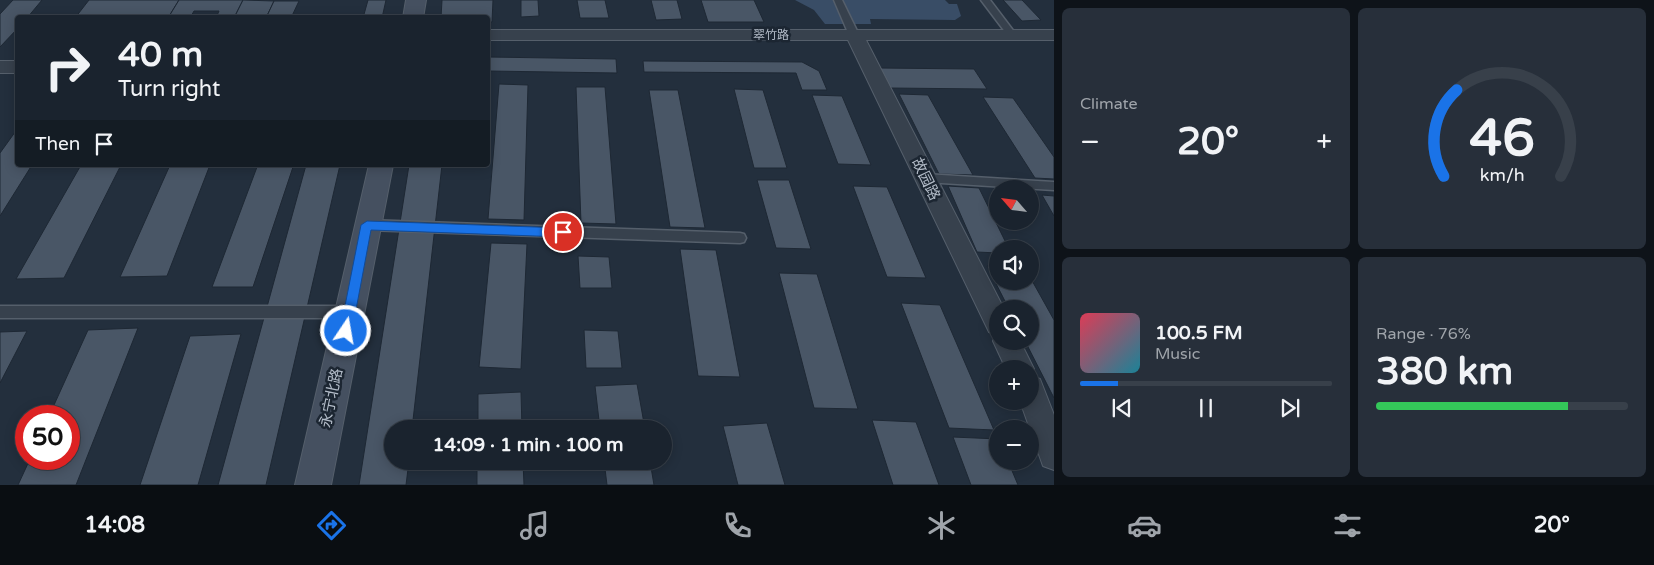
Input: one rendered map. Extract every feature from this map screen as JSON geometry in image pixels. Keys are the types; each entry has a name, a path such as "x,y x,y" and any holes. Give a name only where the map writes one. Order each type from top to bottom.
{"main road":[{"path":"414,15 416,0"},
{"name":"永宁北路","path":"313,485 381,167"}],"street":[{"name":"翠竹路","path":"490,36 852,30 1054,35"},
{"name":"故园路","path":"852,30 989,306"},
{"path":"0,67 15,67"},
{"path":"1038,410 1054,454"}],"lane":[{"path":"838,0 852,30"},
{"path":"984,0 1012,35"},
{"path":"925,178 1054,186"},
{"path":"367,225 740,238"},
{"path":"0,312 350,312"}],"water":[{"path":"795,0 945,0 949,4 957,4 961,16 955,20 870,19 871,24 825,24 814,10"}],"building":[{"path":"13,0 42,0 30,15 15,15 15,31 0,47 0,14"},
{"path":"89,0 179,0 170,15 77,15"},
{"path":"179,0 243,0 236,15 217,15 219,11 194,11 192,15 170,15"},
{"path":"243,0 274,1 267,15 236,15"},
{"path":"368,0 386,0 383,15 364,15"},
{"path":"442,0 493,0 492,22 490,22 490,15 441,15"},
{"path":"521,0 538,0 539,16 521,17"},
{"path":"577,0 605,0 609,18 580,18"},
{"path":"651,0 677,0 682,19 656,20"},
{"path":"701,0 754,0 764,22 708,22"},
{"path":"1003,0 1022,0 1041,20 1022,21"},
{"path":"274,1 299,1 292,15 267,15"},
{"path":"490,57 616,59 617,73 490,71"},
{"path":"643,61 802,62 819,71 827,90 802,90 796,73 644,72"},
{"path":"880,68 974,69 987,89 890,88"},
{"path":"499,84 528,85 524,220 488,219"},
{"path":"576,87 605,87 616,224 581,223"},
{"path":"734,89 763,90 787,168 754,168"},
{"path":"649,90 678,90 705,228 670,227"},
{"path":"899,94 928,95 973,175 939,174"},
{"path":"812,95 842,96 871,165 838,164"},
{"path":"983,97 1013,98 1054,157 1054,179 1035,178"},
{"path":"15,132 15,167 31,167 0,216 0,153"},
{"path":"80,167 120,167 64,278 16,279"},
{"path":"169,167 209,167 167,276 120,277"},
{"path":"257,167 293,167 253,287 212,287"},
{"path":"305,167 340,167 266,485 218,485"},
{"path":"409,167 442,167 413,420 384,420 384,470 408,470 406,485 359,485"},
{"path":"757,180 789,180 811,249 776,248"},
{"path":"853,186 887,187 926,278 887,277"},
{"path":"948,186 979,188 989,208 989,230 1000,230 1005,240 989,240 989,253 977,252"},
{"path":"1042,195 1054,196 1054,216"},
{"path":"491,243 527,244 521,369 479,367"},
{"path":"680,249 716,250 740,377 698,376"},
{"path":"578,256 609,257 612,288 580,288"},
{"path":"779,273 817,274 858,409 814,408"},
{"path":"999,290 1037,290 1054,320 1054,398 1039,369 1039,360 1035,360 1030,350 1039,350 1039,300 1004,300"},
{"path":"901,303 940,305 990,420 989,430 949,428"},
{"path":"138,328 76,485 18,485 25,470 80,470 80,405 54,405 88,330"},
{"path":"584,330 618,331 622,368 586,368"},
{"path":"27,331 0,383 0,332"},
{"path":"241,334 198,485 140,485 190,336"},
{"path":"637,384 643,420 599,420 595,386"},
{"path":"521,392 522,420 478,420 478,394"},
{"path":"872,420 916,422 939,485 893,485"},
{"path":"767,423 785,485 738,485 723,426"},
{"path":"953,437 989,439 989,470 1012,470 1018,485 971,485"},
{"path":"477,470 523,470 524,485 477,485"},
{"path":"605,470 652,470 654,485 607,485"}],"route":[{"path":"346,331 367,225 563,232"}]}
